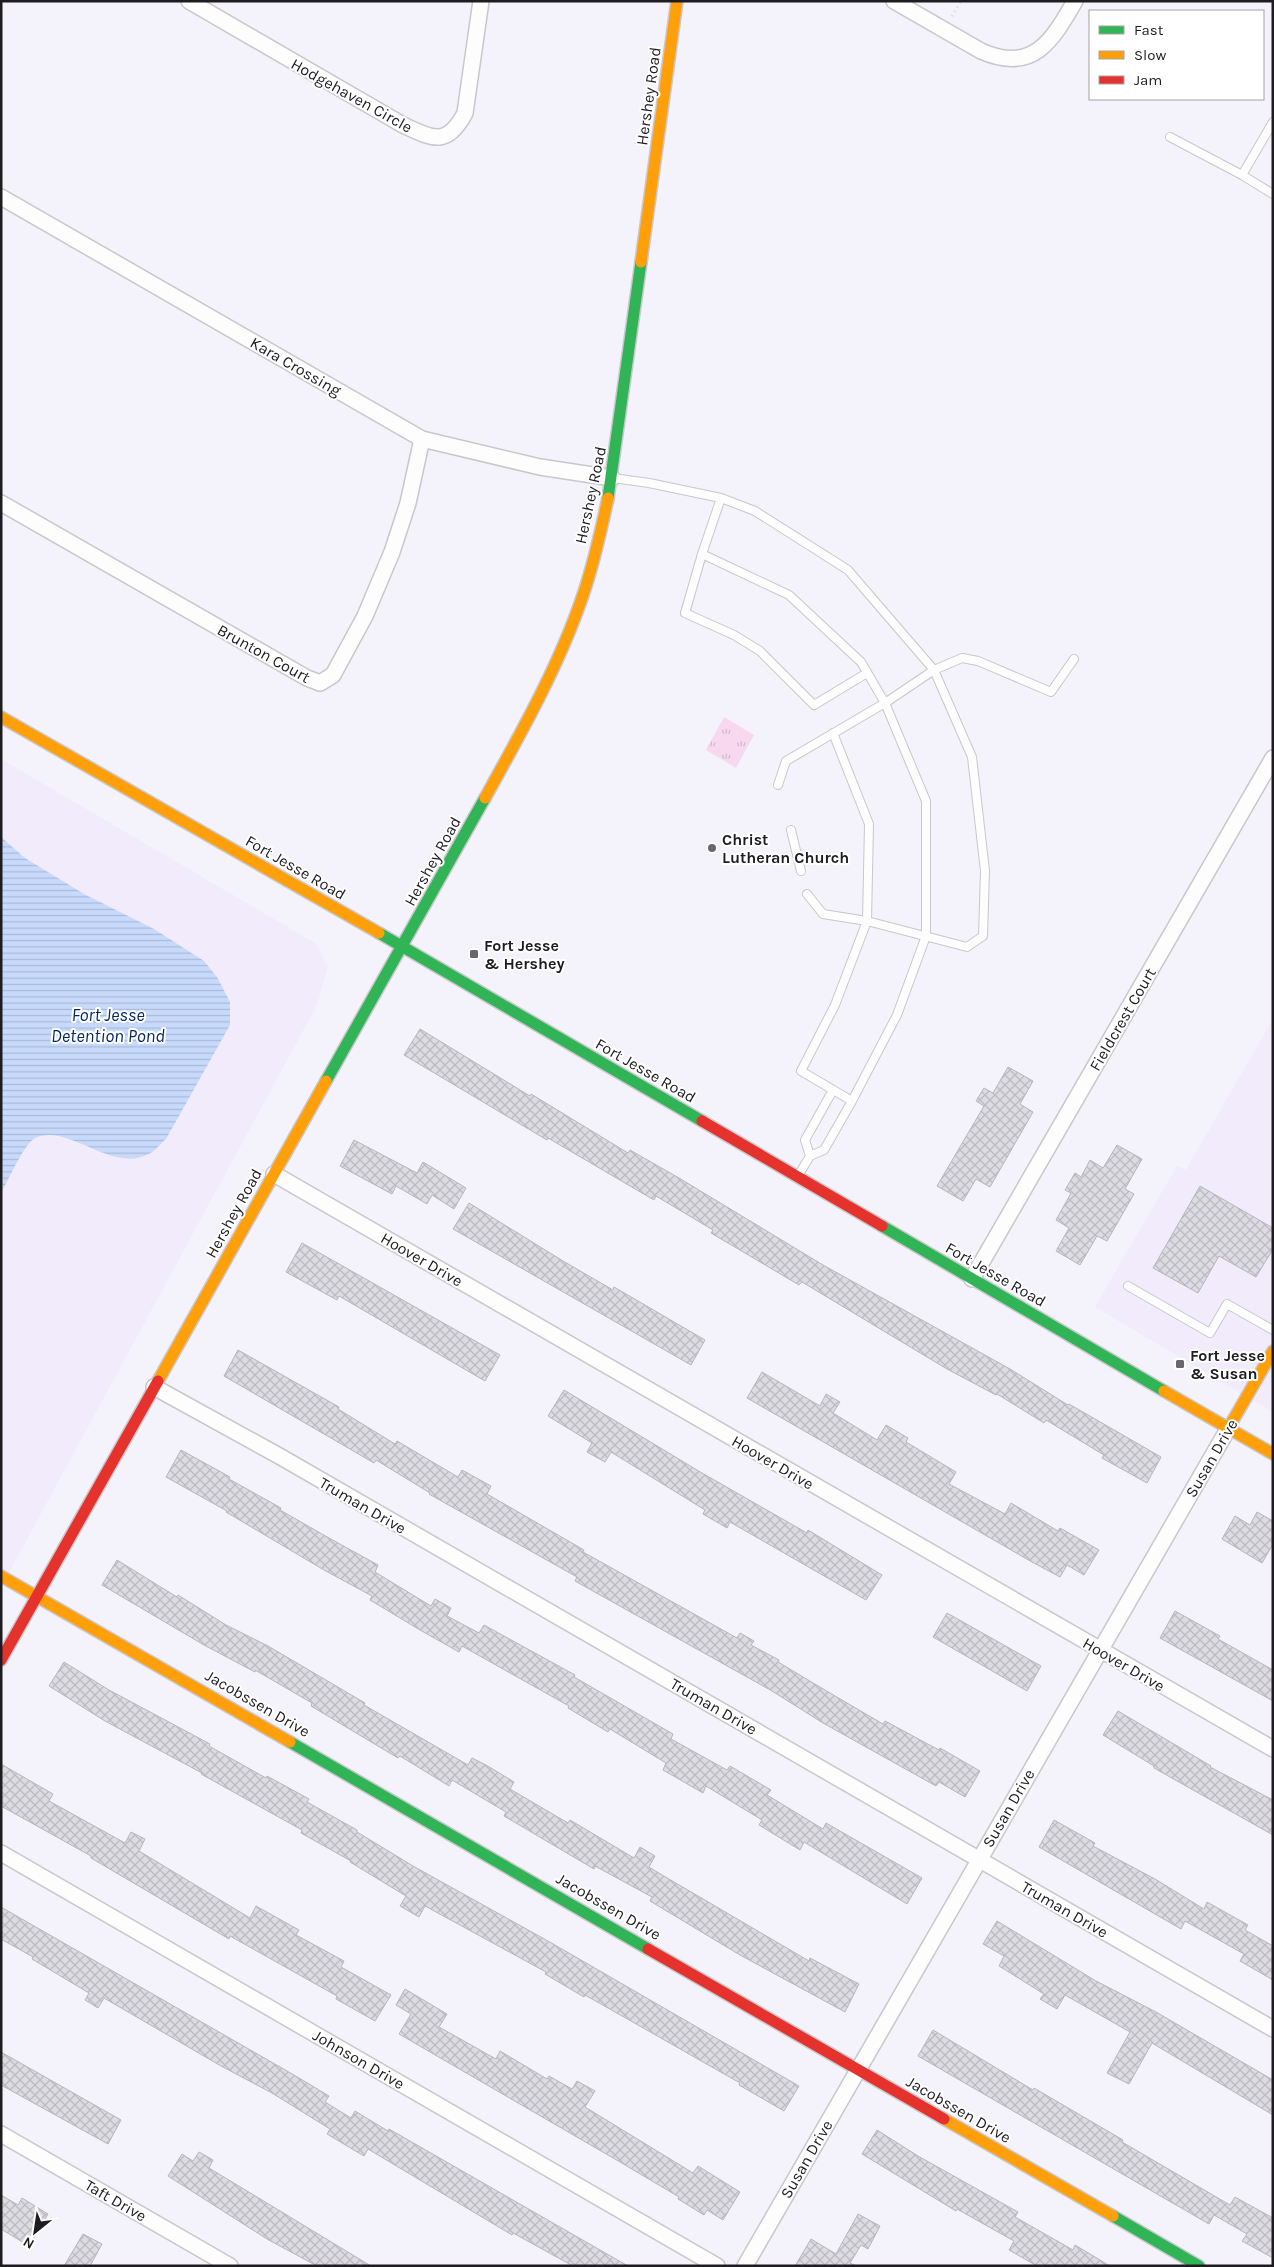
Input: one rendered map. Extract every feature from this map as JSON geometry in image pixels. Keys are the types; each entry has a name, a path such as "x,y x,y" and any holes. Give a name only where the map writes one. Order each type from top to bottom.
{"main road":[{"name":"Hershey Road","path":"1,1660 404,947 539,699 578,610 597,543 612,478 677,1"},
{"name":"Fort Jesse Road","path":"1,717 404,947 1273,1454"},
{"name":"Susan Drive","path":"1228,1429 1273,1351"},
{"name":"Jacobssen Drive","path":"1,1576 621,1931 857,2070 1198,2266"}],"street":[{"name":"Hodgehaven Circle","path":"189,1 403,125 426,136 440,137 450,134 457,128 465,113 481,1"},
{"path":"894,1 981,52 994,57 1011,59 1028,56 1042,49 1054,36 1074,1"},
{"name":"Kara Crossing","path":"1,197 422,439 540,467 612,478"},
{"name":"Brunton Court","path":"1,503 306,678 320,683 333,675 365,616 392,552 408,503 422,439"},
{"name":"Fieldcrest Court","path":"972,1279 1273,758"},
{"name":"Hoover Drive","path":"274,1174 1273,1749"},
{"name":"Truman Drive","path":"154,1387 281,1457 1273,2029"},
{"name":"Susan Drive","path":"745,2266 1228,1429"},
{"name":"Johnson Drive","path":"1,1853 717,2266"},
{"name":"Taft Drive","path":"1,2134 230,2266"}],"lane":[{"path":"1242,175 1273,122"},
{"path":"1170,137 1242,175 1273,194"},
{"path":"612,478 649,483 721,498 755,511 848,570 934,670 972,756 986,871 983,936 967,948 867,921 823,914 807,894"},
{"path":"721,498 685,613 734,634 760,651 814,704 867,673"},
{"path":"702,554 789,595 861,662 885,703 926,801 926,936 897,1015 852,1101 824,1150 810,1156 797,1177"},
{"path":"778,785 786,761 885,703 934,670 962,658 978,661 1051,692 1074,659"},
{"path":"833,733 869,824 867,921 835,1005 801,1071 852,1101"},
{"path":"791,830 801,871"},
{"path":"810,1156 805,1140 833,1090"},
{"path":"1128,1286 1210,1333 1226,1304 1273,1330"}],"shaded area":[{"path":"1,759 315,943 328,966 317,1005 1,1587"},
{"path":"1273,1019 1273,1412 1095,1307 1177,1166 1186,1170"}],"green space":[{"path":"724,717 754,735 736,768 706,750"}],"water":[{"name":"Fort Jesse Detention Pond","path":"1,837 25,858 84,894 154,929 204,961 217,977 230,1002 230,1025 166,1139 154,1151 137,1158 122,1158 62,1137 48,1135 35,1138 21,1155 1,1193"}],"building":[{"path":"420,1029 628,1153 630,1150 823,1265 1010,1369 1068,1405 1161,1457 1147,1483 1102,1458 1104,1455 1046,1420 1044,1423 997,1394 947,1369 802,1282 799,1285 711,1233 713,1230 656,1196 654,1200 548,1138 547,1140 404,1055"},
{"path":"1008,1067 1033,1081 1020,1104 1033,1112 990,1187 976,1179 963,1201 937,1186 984,1106 976,1101 984,1088 993,1093"},
{"path":"354,1140 417,1173 423,1162 466,1188 454,1209 432,1195 427,1204 396,1186 392,1194 340,1166"},
{"path":"1117,1145 1142,1159 1125,1189 1134,1194 1107,1241 1097,1236 1080,1265 1056,1251 1069,1228 1056,1220 1071,1193 1065,1190 1075,1173 1081,1177 1090,1160 1103,1168"},
{"path":"1200,1186 1273,1228 1273,1249 1256,1277 1219,1256 1198,1293 1153,1268"},
{"path":"469,1203 563,1261 613,1290 614,1287 705,1340 691,1365 453,1229"},
{"path":"302,1243 500,1355 485,1381 339,1296 337,1300 286,1272"},
{"path":"238,1350 339,1407 338,1409 395,1444 397,1441 458,1477 462,1470 491,1486 487,1494 584,1550 583,1552 737,1638 740,1633 754,1641 751,1645 779,1660 778,1662 883,1724 885,1721 939,1750 940,1748 980,1771 965,1797 939,1782 936,1786 823,1723 772,1691 575,1581 577,1577 429,1494 376,1460 374,1463 224,1376"},
{"path":"762,1372 820,1406 826,1394 840,1402 833,1413 877,1440 886,1425 908,1438 906,1442 956,1472 949,1484 1005,1514 1011,1503 1058,1531 1060,1528 1099,1550 1084,1575 1067,1565 1060,1577 747,1398"},
{"path":"564,1390 702,1473 807,1533 808,1530 882,1575 866,1600 730,1522 727,1528 703,1514 705,1510 611,1452 605,1462 587,1452 592,1443 548,1416"},
{"path":"181,1450 230,1477 229,1479 281,1508 280,1510 378,1565 375,1572 431,1606 435,1599 451,1608 447,1616 479,1633 484,1625 575,1675 574,1677 673,1734 671,1739 727,1770 730,1766 771,1790 767,1795 823,1829 826,1823 922,1878 907,1904 804,1842 800,1850 759,1825 762,1820 706,1786 703,1793 663,1770 666,1763 610,1729 608,1732 568,1708 569,1706 462,1646 459,1652 420,1630 370,1600 372,1596 166,1477"},
{"path":"1257,1512 1273,1521 1273,1544 1262,1563 1222,1539 1235,1516 1250,1525"},
{"path":"117,1560 226,1625 268,1646 365,1703 364,1705 468,1765 472,1758 486,1765 514,1782 510,1789 568,1823 570,1820 634,1858 640,1847 655,1856 649,1867 809,1961 810,1958 859,1984 845,2012 740,1955 650,1901 652,1897 595,1866 594,1869 504,1816 506,1812 452,1780 449,1786 400,1756 398,1758 311,1706 312,1703 255,1670 255,1672 204,1645 102,1585"},
{"path":"1175,1611 1220,1636 1218,1639 1273,1670 1273,1701 1160,1638"},
{"path":"947,1613 1041,1666 1027,1691 933,1637"},
{"path":"64,1662 109,1690 210,1744 209,1746 266,1778 267,1776 309,1799 307,1802 357,1830 357,1832 413,1866 548,1941 799,2086 784,2111 739,2085 740,2083 585,1995 584,1997 545,1974 546,1972 425,1906 419,1917 400,1906 406,1896 351,1861 301,1833 302,1830 105,1721 49,1686"},
{"path":"1118,1711 1210,1767 1273,1800 1273,1835 1154,1768 1154,1766 1103,1735"},
{"path":"1,1764 53,1794 49,1801 125,1843 131,1832 145,1839 139,1851 250,1918 256,1906 299,1930 296,1935 344,1961 341,1967 391,1995 375,2021 336,1999 337,1996 230,1936 229,1939 91,1858 91,1856 1,1806"},
{"path":"1054,1820 1095,1843 1093,1846 1155,1879 1204,1909 1207,1902 1248,1925 1245,1930 1273,1946 1273,1980 1240,1961 1244,1954 1185,1921 1181,1929 1039,1847"},
{"path":"1,1907 329,2096 325,2102 351,2118 355,2111 388,2131 389,2129 628,2266 573,2266 513,2233 512,2235 368,2149 364,2156 327,2134 330,2129 272,2093 221,2066 104,1998 98,2008 85,2000 89,1993 1,1939"},
{"path":"997,1921 1096,1981 1156,2012 1273,2080 1273,2115 1152,2043 1129,2084 1107,2073 1130,2032 1065,1995 1057,2009 1040,1999 1044,1994 999,1966 1004,1956 983,1944"},
{"path":"405,1989 447,2014 439,2027 496,2059 500,2051 547,2079 549,2076 572,2089 577,2081 595,2091 585,2107 693,2173 698,2166 740,2192 723,2220 707,2210 704,2215 678,2199 679,2197 399,2034 411,2014 396,2005"},
{"path":"933,2030 1033,2090 1034,2088 1123,2140 1122,2142 1230,2205 1235,2197 1273,2218 1273,2258 1242,2241 1247,2234 1214,2215 1209,2224 918,2056"},
{"path":"1,2052 121,2120 108,2144 1,2085"},
{"path":"877,2130 918,2156 1018,2212 1015,2217 1073,2250 1075,2245 1110,2266 1037,2266 1009,2250 1014,2241 957,2209 956,2211 862,2154"},
{"path":"199,2152 213,2160 209,2168 371,2266 317,2266 267,2239 168,2176 182,2154 193,2161"},
{"path":"1,2195 18,2205 22,2198 48,2214 29,2246 1,2229"},
{"path":"858,2214 880,2226 868,2249 861,2245 850,2263 856,2266 795,2266 811,2239 836,2254"},
{"path":"83,2234 102,2244 90,2266 64,2266"}],"traffic: fast":[{"path":"608,498 641,262"},
{"path":"326,1081 485,798"},
{"path":"379,933 702,1121"},
{"path":"882,1226 1164,1391"},
{"path":"290,1742 648,1949"},
{"path":"1113,2216 1199,2266"}],"traffic: slow":[{"path":"641,262 677,1"},
{"path":"485,798 563,648 591,571 608,498"},
{"path":"1,717 379,933"},
{"path":"158,1381 326,1081"},
{"path":"1228,1429 1273,1351"},
{"path":"1164,1391 1273,1454"},
{"path":"1,1576 290,1742"},
{"path":"944,2119 1113,2216"}],"traffic: jam":[{"path":"702,1121 882,1226"},
{"path":"1,1660 158,1381"},
{"path":"648,1949 944,2119"}],"place":[{"name":"Christ Lutheran Church","path":"712,848"},
{"name":"Fort Jesse & Hershey","path":"474,954"},
{"name":"Fort Jesse & Susan","path":"1180,1364"}]}
